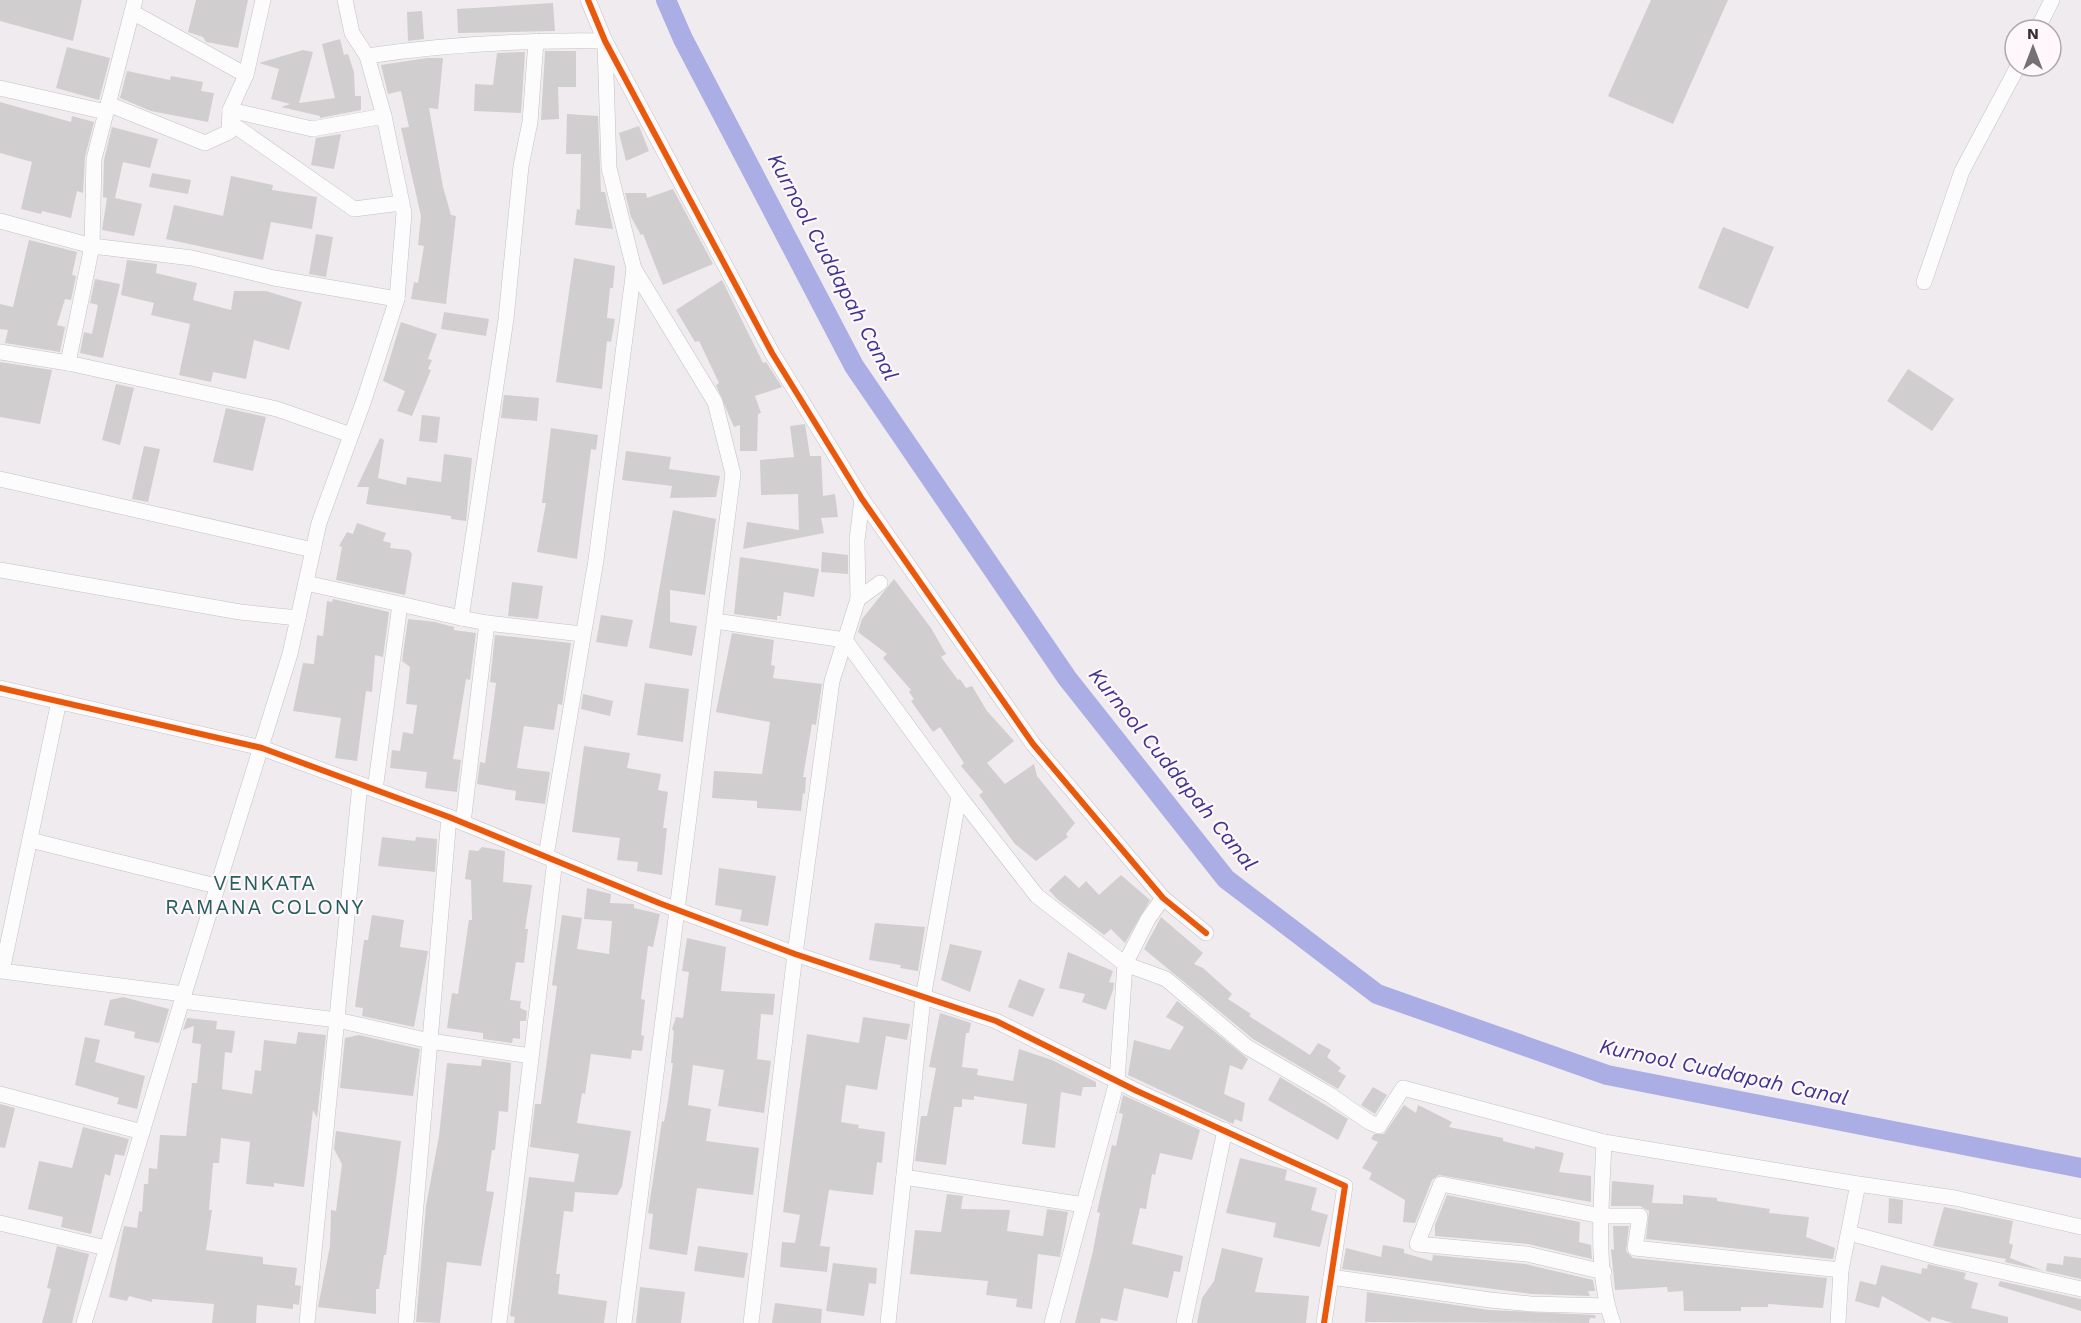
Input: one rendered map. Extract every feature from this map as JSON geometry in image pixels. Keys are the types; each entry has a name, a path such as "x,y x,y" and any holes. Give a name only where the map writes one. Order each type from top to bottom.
{"street":[{"path":"0,88 107,108 205,143 229,132 231,116 246,75 263,0"},
{"path":"84,1323 216,886 262,748 298,618 319,524 397,299 404,213 384,116 367,56 352,33 345,0"},
{"path":"588,0 605,41 772,353 862,499 1033,744 1163,898 1206,933"},
{"path":"2043,18 2052,0"},
{"path":"68,363 92,246 94,159 133,6 246,75"},
{"path":"367,56 422,47 536,40 605,41"},
{"path":"461,618 506,318 521,166 530,122 536,40"},
{"path":"605,41 609,168 634,269 715,402 733,474 675,907 624,1323"},
{"path":"1924,282 1962,171 2012,78"},
{"path":"231,116 312,129 384,116"},
{"path":"231,116 354,209 401,203"},
{"path":"0,221 92,246 192,258 274,278 397,299"},
{"path":"499,1323 531,1056 550,858 582,634 597,549 634,269"},
{"path":"0,352 68,363 277,409 351,435"},
{"path":"0,479 313,550"},
{"path":"752,1323 795,954 832,681 858,599 857,540 862,499"},
{"path":"0,570 240,612 298,618"},
{"path":"306,583 487,623 582,634"},
{"path":"858,599 880,583"},
{"path":"307,1323 337,1020 367,787 400,604"},
{"path":"715,621 845,640 959,796 1037,896 1125,964 1166,979 1247,1047 1330,1095 1369,1122 1379,1125 1403,1088 1604,1142 1955,1198 2081,1227"},
{"path":"463,823 487,623"},
{"path":"0,688 262,748 448,817 795,954 996,1021 1117,1081 1345,1186 1324,1323"},
{"path":"59,701 1,975 183,997 337,1020 430,1041 531,1056"},
{"path":"888,1323 924,998 959,796"},
{"path":"406,1323 448,817"},
{"path":"30,840 216,886"},
{"path":"1052,1323 1117,1081 1125,964 1148,919 1163,898"},
{"path":"0,1094 142,1132"},
{"path":"1184,1323 1225,1130"},
{"path":"1604,1142 1601,1216 1606,1306 1613,1323"},
{"path":"904,1177 1084,1205"},
{"path":"1604,1272 1527,1254 1417,1244 1442,1184 1601,1216 1640,1216 1635,1248 1841,1270"},
{"path":"1838,1323 1841,1270 1858,1184"},
{"path":"0,1223 106,1248"},
{"path":"1849,1233 1938,1257 2081,1289"},
{"path":"1331,1277 1510,1302 1606,1306"}],"building":[{"path":"0,0 82,0 73,41 0,21"},
{"path":"196,0 248,0 238,48 206,42 203,37 188,32"},
{"path":"1651,0 1728,0 1673,124 1608,96"},
{"path":"553,3 555,31 458,33 457,9"},
{"path":"422,11 424,39 408,41 407,12"},
{"path":"340,39 344,55 348,54 354,72 355,96 361,96 361,110 320,118 320,116 281,107 290,104 271,99 279,69 259,63 303,50 313,52 299,103 335,98 322,44"},
{"path":"67,47 110,58 99,100 56,88"},
{"path":"545,51 576,51 576,87 558,87 559,119 541,120"},
{"path":"525,52 521,113 474,111 475,84 493,85 497,53"},
{"path":"443,58 438,109 429,108 443,187 451,215 456,216 446,304 411,299 414,282 418,283 424,246 418,245 421,216 401,128 409,127 401,91 388,94 381,65"},
{"path":"127,71 170,80 171,76 203,82 201,91 214,93 208,122 151,111 120,98"},
{"path":"0,102 71,122 72,116 94,122 85,157 83,193 77,191 71,218 21,209 32,162 0,153"},
{"path":"567,114 598,116 601,192 605,192 613,229 575,225 577,209 580,210 581,154 566,154"},
{"path":"639,126 649,151 626,161 619,133"},
{"path":"112,127 158,139 150,168 123,162 115,198 142,204 134,236 102,230 107,198 103,197 104,160"},
{"path":"341,134 334,169 311,165 316,138"},
{"path":"152,173 191,180 188,194 149,187"},
{"path":"231,176 273,185 272,190 317,197 312,229 271,222 263,260 166,239 174,205 223,216"},
{"path":"673,189 713,264 663,285 643,234 641,235 631,217 625,193 646,193 647,198"},
{"path":"1723,227 1774,247 1748,309 1698,288"},
{"path":"316,234 333,237 326,277 309,274"},
{"path":"29,240 77,252 72,275 76,276 71,300 65,299 57,325 65,327 60,352 5,343 8,330 0,329 0,304 13,307"},
{"path":"574,258 615,266 607,318 615,319 611,342 607,341 602,389 556,382"},
{"path":"127,260 157,264 156,273 197,283 193,300 231,310 234,291 266,291 302,302 289,350 254,340 246,379 213,372 211,382 179,375 190,324 151,315 154,303 121,295"},
{"path":"95,279 120,284 103,358 80,353 84,332 92,334 98,305 90,303"},
{"path":"722,280 763,363 766,362 782,387 755,396 761,413 758,414 757,451 740,451 740,425 734,427 716,385 719,383 699,341 695,342 676,310"},
{"path":"444,312 489,319 486,336 441,329"},
{"path":"401,322 437,334 428,359 432,360 428,369 431,370 412,416 397,411 405,391 383,381"},
{"path":"0,362 52,370 40,424 0,417"},
{"path":"1908,369 1954,399 1932,431 1887,401"},
{"path":"116,384 134,388 120,445 102,440"},
{"path":"504,395 539,398 537,421 501,418"},
{"path":"226,408 266,417 253,471 213,462"},
{"path":"422,415 440,417 437,443 419,441"},
{"path":"805,424 810,456 821,456 823,496 835,494 838,517 821,518 824,533 743,549 747,522 799,530 798,494 761,495 760,460 794,457 790,426"},
{"path":"551,428 598,435 596,450 591,449 577,559 537,552 546,503 542,503"},
{"path":"380,438 384,440 378,478 406,485 407,477 441,482 444,454 472,458 466,521 451,519 451,516 366,504 369,487 357,487"},
{"path":"144,446 160,449 148,502 132,499"},
{"path":"626,451 671,457 669,469 720,476 716,497 670,498 672,486 622,480"},
{"path":"673,510 716,519 705,595 670,590 670,622 697,626 692,656 649,648"},
{"path":"357,523 386,533 383,541 391,543 390,548 409,550 412,554 405,595 336,580 342,547 339,546 347,532 353,534"},
{"path":"822,552 848,555 848,574 821,572"},
{"path":"740,557 819,569 814,597 784,592 781,616 777,616 777,620 734,614"},
{"path":"894,579 931,628 946,654 941,657 958,680 960,679 966,688 972,686 987,711 1014,741 987,763 1005,784 1034,764 1037,776 1075,823 1066,834 1068,837 1036,861 1015,844 979,795 983,792 961,766 964,763 940,727 933,732 911,701 914,699 909,692 911,690 883,658 887,654 858,632 862,619"},
{"path":"512,582 543,586 538,619 508,616"},
{"path":"333,599 389,612 383,657 375,655 372,692 366,691 357,761 335,758 341,718 293,711 303,663 314,664 317,635 323,636 327,601 332,602"},
{"path":"601,615 633,620 627,647 596,642"},
{"path":"408,619 435,622 454,627 454,630 476,633 470,680 466,679 453,759 461,760 457,792 425,788 427,772 390,768 392,750 400,751 403,732 413,734 417,705 406,704 410,667 402,661"},
{"path":"732,633 774,640 771,665 775,666 773,678 822,684 816,725 812,724 803,777 806,777 801,811 757,808 757,801 712,798 714,771 762,774 770,722 716,712"},
{"path":"495,635 571,643 562,705 558,704 554,730 524,726 517,768 550,772 545,804 515,800 516,791 477,784 480,762 485,763 496,683 490,682"},
{"path":"645,683 689,689 683,742 637,735"},
{"path":"583,694 613,701 610,716 581,709"},
{"path":"584,746 630,753 627,768 661,774 658,790 668,792 663,828 667,828 662,875 637,871 638,862 617,860 620,838 572,832"},
{"path":"382,837 415,841 416,837 437,839 435,872 378,866"},
{"path":"482,847 505,851 503,882 532,885 525,929 528,929 524,963 516,962 510,1000 521,1001 520,1008 527,1011 526,1021 520,1021 520,1039 513,1038 512,1043 483,1039 483,1033 447,1028 452,993 458,994 469,920 472,920 471,880 465,879 469,850 478,851"},
{"path":"719,868 776,876 768,926 740,921 742,910 715,905"},
{"path":"1065,875 1079,888 1086,881 1099,895 1121,875 1150,900 1125,943 1111,929 1104,935 1057,899 1049,890"},
{"path":"587,888 611,894 610,903 634,904 634,908 660,914 653,947 648,946 641,999 645,1000 641,1035 644,1036 642,1051 632,1050 631,1059 591,1054 585,1094 582,1093 577,1123 631,1131 622,1186 617,1195 575,1192 573,1212 564,1211 556,1274 560,1274 558,1294 607,1301 604,1323 514,1323 515,1317 510,1316 529,1177 574,1182 579,1154 530,1147 535,1104 541,1104 557,986 552,985 562,915 582,918 577,949 609,954 612,921 584,919"},
{"path":"372,915 404,920 400,947 428,951 414,1027 362,1016 363,1008 355,1007 364,940 368,940"},
{"path":"1161,917 1203,953 1194,964 1203,968 1232,994 1228,999 1251,1014 1249,1016 1310,1055 1318,1043 1331,1050 1327,1057 1341,1068 1338,1071 1346,1076 1338,1089 1253,1039 1144,949"},
{"path":"875,923 925,927 918,971 900,968 901,965 869,960"},
{"path":"687,938 726,947 721,991 775,994 773,1015 761,1014 757,1059 771,1061 764,1113 718,1106 724,1070 693,1065 688,1105 711,1109 706,1141 759,1148 753,1195 697,1188 687,1255 649,1249 653,1214 648,1213 673,1063 671,1063 674,1031 672,1029 676,1017 683,1018 689,972 682,971"},
{"path":"950,944 982,951 970,992 941,980"},
{"path":"1068,952 1113,971 1109,982 1114,983 1113,990 1106,1010 1082,1002 1085,994 1059,988"},
{"path":"1019,979 1045,989 1033,1017 1008,1007"},
{"path":"123,997 169,1009 159,1043 134,1038 135,1032 104,1025 110,1000"},
{"path":"1177,1001 1248,1059 1242,1070 1230,1065 1224,1094 1245,1103 1242,1122 1235,1119 1233,1124 1128,1075 1134,1040 1170,1050 1184,1027 1166,1017"},
{"path":"940,1013 971,1023 969,1033 966,1033 962,1067 978,1069 977,1075 1013,1081 1019,1049 1052,1060 1096,1082 1096,1087 1083,1087 1081,1096 1061,1092 1055,1148 1022,1144 1027,1104 974,1096 974,1100 962,1099 962,1107 954,1107 946,1165 915,1161 921,1116 927,1116 936,1068 929,1067"},
{"path":"863,1017 910,1024 907,1040 886,1036 877,1090 846,1085 841,1122 859,1125 858,1128 885,1132 882,1163 877,1162 873,1195 829,1190 820,1246 830,1247 827,1272 780,1267 782,1242 795,1243 800,1215 783,1212 807,1034 859,1043"},
{"path":"187,1018 217,1021 216,1029 235,1031 232,1053 225,1052 222,1089 252,1094 255,1070 261,1071 264,1040 296,1044 298,1032 326,1035 317,1118 313,1110 304,1187 274,1183 274,1187 246,1184 250,1142 221,1138 219,1163 213,1163 209,1210 212,1210 206,1250 263,1257 263,1264 297,1268 295,1285 301,1286 299,1305 293,1304 293,1309 257,1305 256,1323 212,1323 214,1304 152,1299 152,1302 129,1296 127,1301 109,1297 124,1226 137,1228 139,1211 142,1212 144,1184 148,1184 149,1168 157,1169 160,1135 186,1136 192,1083 197,1083 201,1044 192,1043 194,1026 183,1030"},
{"path":"359,1035 420,1049 413,1096 340,1088 345,1038"},
{"path":"85,1037 100,1040 95,1062 145,1076 137,1109 117,1104 119,1098 75,1085"},
{"path":"482,1059 511,1063 508,1112 499,1111 495,1150 492,1150 486,1191 494,1192 481,1266 447,1262 440,1323 416,1322 426,1206 439,1136 447,1063 481,1066"},
{"path":"1280,1077 1348,1119 1338,1140 1268,1100"},
{"path":"1373,1087 1387,1095 1375,1114 1361,1105"},
{"path":"1123,1095 1200,1130 1192,1160 1160,1153 1155,1175 1152,1174 1146,1209 1140,1208 1132,1244 1183,1256 1180,1272 1174,1271 1168,1298 1124,1288 1117,1321 1101,1318 1100,1323 1075,1323 1093,1251 1100,1213 1097,1212 1112,1145 1116,1146 1123,1114 1119,1113"},
{"path":"0,1104 15,1108 5,1148 0,1147"},
{"path":"1404,1105 1416,1113 1418,1105 1452,1122 1449,1127 1503,1138 1503,1141 1535,1149 1535,1146 1564,1153 1559,1172 1591,1176 1591,1202 1439,1175 1432,1180 1415,1223 1403,1222 1405,1200 1369,1179 1372,1173 1362,1168 1378,1142 1371,1139 1374,1134 1384,1134"},
{"path":"83,1127 129,1139 124,1156 115,1154 110,1176 105,1174 91,1234 61,1227 63,1217 28,1209 39,1161 72,1168"},
{"path":"336,1131 401,1141 386,1255 384,1255 379,1289 376,1289 376,1314 318,1307 330,1246 331,1210 336,1211 342,1164 334,1149"},
{"path":"1240,1158 1287,1170 1285,1180 1317,1188 1311,1210 1328,1215 1320,1247 1273,1237 1276,1223 1226,1213"},
{"path":"1612,1181 1654,1185 1652,1203 1683,1204 1683,1195 1717,1198 1717,1201 1770,1209 1769,1213 1809,1217 1806,1237 1835,1248 1833,1259 1646,1239 1649,1211 1640,1206 1611,1206"},
{"path":"947,1194 963,1196 961,1209 1010,1210 1007,1231 1043,1236 1047,1209 1068,1212 1060,1257 1038,1254 1032,1309 1016,1307 1017,1299 986,1295 988,1281 910,1274 915,1230 941,1232"},
{"path":"1447,1195 1580,1222 1579,1242 1591,1245 1592,1259 1528,1244 1435,1236 1435,1225"},
{"path":"1889,1198 1903,1200 1902,1224 1888,1223"},
{"path":"1944,1207 2013,1221 2009,1243 2013,1245 2010,1258 2044,1271 2005,1262 2006,1259 1933,1246"},
{"path":"1613,1226 1629,1226 1626,1251 1633,1258 1827,1278 1823,1308 1768,1304 1768,1307 1741,1307 1741,1311 1684,1311 1683,1291 1668,1292 1667,1287 1615,1290 1611,1249 1614,1250"},
{"path":"1383,1245 1404,1249 1404,1253 1432,1261 1433,1255 1525,1264 1593,1280 1595,1291 1588,1291 1590,1296 1532,1294 1342,1269 1346,1248 1381,1257"},
{"path":"57,1246 89,1254 72,1323 42,1323 51,1289 47,1288"},
{"path":"698,1246 748,1253 744,1278 694,1271"},
{"path":"1222,1248 1263,1258 1255,1292 1309,1296 1306,1323 1197,1323 1202,1298 1214,1281"},
{"path":"2064,1256 2081,1258 2081,1279 2046,1271 2047,1263 2063,1265"},
{"path":"833,1263 877,1268 876,1284 869,1283 864,1316 826,1311"},
{"path":"1928,1264 1966,1273 1964,1279 1978,1283 1971,1308 2008,1317 2008,1323 1953,1323 1932,1317 1930,1322 1882,1296 1879,1308 1855,1301 1860,1281 1876,1285 1881,1265 1921,1274 1922,1268 1927,1269"},
{"path":"2000,1281 2081,1299 2081,1311 1998,1286"},
{"path":"640,1287 685,1292 681,1323 636,1323"},
{"path":"1367,1292 1489,1310 1595,1315 1596,1318 1590,1318 1589,1323 1365,1322"},
{"path":"775,1303 822,1309 821,1323 772,1323"}],"waterway":[{"name":"Kurnool Cuddapah Canal","path":"666,0 683,39 854,366 1067,678 1226,879 1377,994 1607,1075 2081,1168"}],"cycle path":[{"path":"588,0 605,41 772,353 862,499 1033,744 1163,898 1206,933"},
{"path":"0,688 262,748 449,817 659,903 795,954 996,1021 1137,1091 1345,1186 1324,1323"}],"district":[{"name":"VENKATA RAMANA COLONY","path":"265,895"}]}
